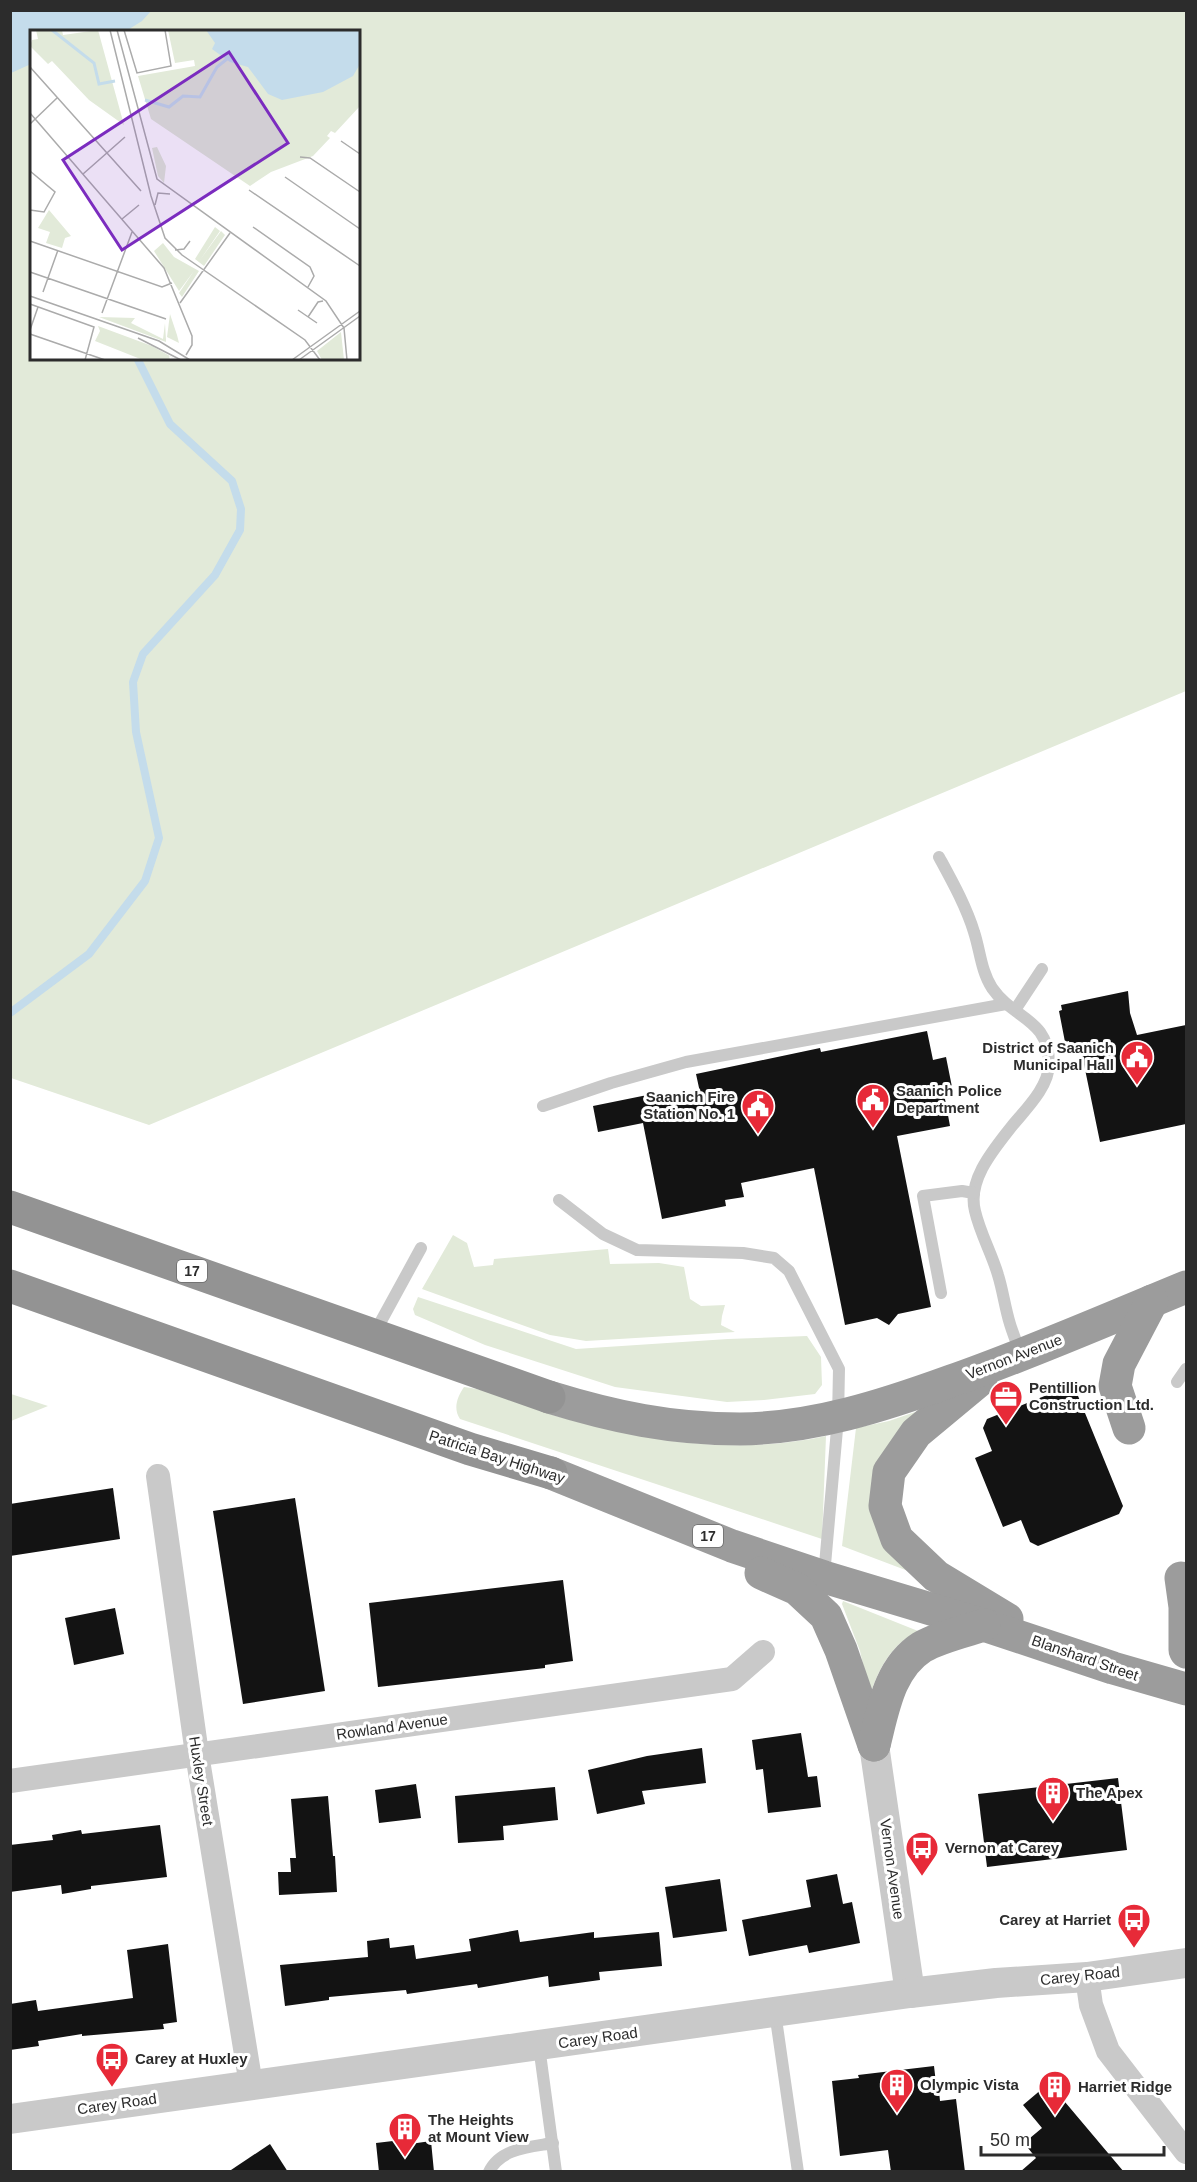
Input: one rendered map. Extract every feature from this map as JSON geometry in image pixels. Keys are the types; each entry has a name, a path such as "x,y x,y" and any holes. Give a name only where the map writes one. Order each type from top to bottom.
{"highway":[{"name":"17","path":"10,1207 549,1397 630,1419 684,1427 742,1429 838,1418"},
{"name":"Patricia Bay Highway","path":"10,1286 470,1449 551,1473 732,1545 824,1577 984,1625"},
{"name":"Vernon Avenue","path":"838,1418 1010,1360 1186,1287"},
{"path":"1129,1428 1115,1386 1119,1364 1152,1301"},
{"path":"1010,1360 916,1433 889,1472 885,1506 897,1539 936,1576 1055,1647"},
{"path":"551,1473 796,1589 826,1616 841,1650 874,1745"},
{"path":"1181,1578 1185,1607 1186,1652"},
{"path":"874,1745 887,1692 905,1663 923,1647 984,1625"},
{"name":"Blanshard Street","path":"984,1625 1113,1668 1186,1689"}],"street":[{"name":"Huxley Street","path":"158,1476 197,1755 251,2085"},
{"name":"Rowland Avenue","path":"10,1781 732,1679 763,1652"},
{"name":"Vernon Avenue","path":"874,1745 910,1993"},
{"name":"Carey Road","path":"10,2120 910,1993 996,1983 1087,1977 1186,1963"},
{"path":"1087,1977 1091,2005 1108,2051 1186,2152"}],"lane":[{"path":"939,857 974,932 982,966 992,987 1010,1007 1038,1027 1047,1045 1049,1067 1042,1084 994,1148 981,1171 974,1193 974,1209 998,1276 1010,1326 1010,1360"},
{"path":"543,1106 611,1083 686,1062 1010,1007 1042,969"},
{"path":"941,1293 923,1196 962,1191 974,1193"},
{"path":"559,1200 603,1234 637,1250 743,1253 774,1258 789,1271 839,1369 838,1418 824,1577"},
{"path":"374,1335 421,1248"},
{"path":"1177,1382 1186,1369"},
{"path":"775,2012 798,2172"},
{"path":"539,2046 556,2172"},
{"path":"489,2172 491,2167 509,2152 553,2143"}],"green space":[{"path":"10,11 1186,11 1186,691 149,1125 11,1078"},
{"path":"453,1235 467,1243 474,1267 493,1265 494,1259 608,1249 610,1264 659,1263 684,1267 690,1299 701,1306 725,1305 721,1325 735,1332 586,1341 550,1335 422,1289"},
{"path":"418,1297 576,1349 807,1336 821,1357 822,1385 815,1394 727,1402 615,1387 485,1345 415,1315 413,1309"},
{"path":"464,1387 498,1395 589,1425 656,1439 724,1445 758,1445 826,1436 822,1539 460,1419 457,1403"},
{"path":"11,1394 48,1406 11,1421"},
{"path":"918,1411 876,1476 924,1577 842,1546 856,1428 889,1421"},
{"path":"843,1601 918,1631 900,1643 887,1658 870,1695 860,1651 842,1604"}],"water":[{"path":"11,10 151,11 142,21 128,30 30,30 30,64 11,73"}],"building":[{"name":"District of Saanich Municipal Hall","path":"1128,991 1130,1013 1137,1035 1186,1025 1186,1124 1100,1142 1080,1045 1070,1047 1069,1041 1065,1042 1059,1011 1062,1010 1061,1005"},
{"path":"927,1031 933,1060 946,1057 954,1097 945,1099 950,1126 897,1136 931,1307 898,1314 889,1325 877,1318 845,1325 814,1168 741,1183 744,1197 725,1200 726,1206 662,1219 643,1123 598,1132 593,1106 662,1092 665,1104 701,1097 696,1074 820,1048 821,1052"},
{"path":"1067,1387 1076,1391 1123,1506 1119,1514 1038,1546 1030,1542 1021,1520 1003,1527 975,1458 992,1451 983,1428 987,1419"},
{"path":"113,1488 120,1539 10,1556 10,1504"},
{"path":"295,1498 325,1691 243,1704 213,1511"},
{"path":"563,1580 573,1661 545,1665 545,1668 378,1687 369,1603"},
{"path":"115,1608 124,1654 74,1665 65,1618"},
{"path":"801,1733 808,1777 817,1776 821,1807 768,1813 763,1769 756,1770 752,1740"},
{"path":"702,1748 706,1783 642,1791 645,1804 597,1814 588,1770 647,1756"},
{"name":"The Apex","path":"1118,1778 1127,1850 987,1867 978,1794"},
{"path":"416,1784 421,1818 379,1823 375,1790"},
{"path":"555,1787 558,1820 503,1826 504,1840 458,1843 455,1796"},
{"path":"328,1796 337,1892 279,1895 278,1872 291,1872 290,1858 296,1858 291,1799"},
{"path":"160,1825 167,1877 91,1886 91,1889 62,1894 61,1885 10,1892 10,1845 53,1840 52,1835 81,1830 82,1834"},
{"path":"837,1874 843,1904 852,1902 860,1943 809,1953 807,1945 749,1956 742,1920 811,1907 806,1880"},
{"path":"720,1879 727,1931 673,1938 665,1887"},
{"path":"518,1930 520,1942 594,1932 594,1938 659,1932 662,1966 599,1972 600,1980 549,1987 548,1976 478,1988 477,1984 407,1994 406,1990 329,1997 329,2000 285,2006 280,1965 368,1957 367,1941 389,1938 390,1948 414,1945 416,1959 471,1951 469,1939"},
{"path":"168,1944 177,2022 163,2024 164,2029 82,2036 82,2034 38,2041 39,2046 10,2050 10,2004 36,2000 38,2011 133,1998 127,1950"},
{"name":"Olympic Vista","path":"934,2066 940,2101 956,2099 965,2172 891,2172 888,2150 840,2156 832,2081 859,2078 858,2075"},
{"name":"Harriet Ridge","path":"1049,2083 1124,2172 1020,2172 1036,2158 1024,2143 1042,2128 1023,2105"},
{"name":"The Heights at Mount View","path":"409,2131 410,2144 431,2141 434,2172 379,2172 376,2143 393,2141"},
{"path":"270,2144 288,2172 228,2172"}],"waterway":[{"path":"10,1013 89,954 145,881 159,838 136,732 133,682 143,654 215,575 240,530 241,509 232,481 170,424 138,360"}],"place":[{"name":"District of Saanich Municipal Hall","path":"1137,1086"},
{"name":"Saanich Police Department","path":"873,1129"},
{"name":"Saanich Fire Station No. 1","path":"758,1135"},
{"name":"Pentillion Construction Ltd.","path":"1006,1426"},
{"name":"The Apex","path":"1053,1822"},
{"name":"Vernon at Carey","path":"922,1877"},
{"name":"Carey at Harriet","path":"1134,1949"},
{"name":"Carey at Huxley","path":"112,2088"},
{"name":"Olympic Vista","path":"897,2114"},
{"name":"Harriet Ridge","path":"1055,2116"},
{"name":"The Heights at Mount View","path":"405,2158"}]}
